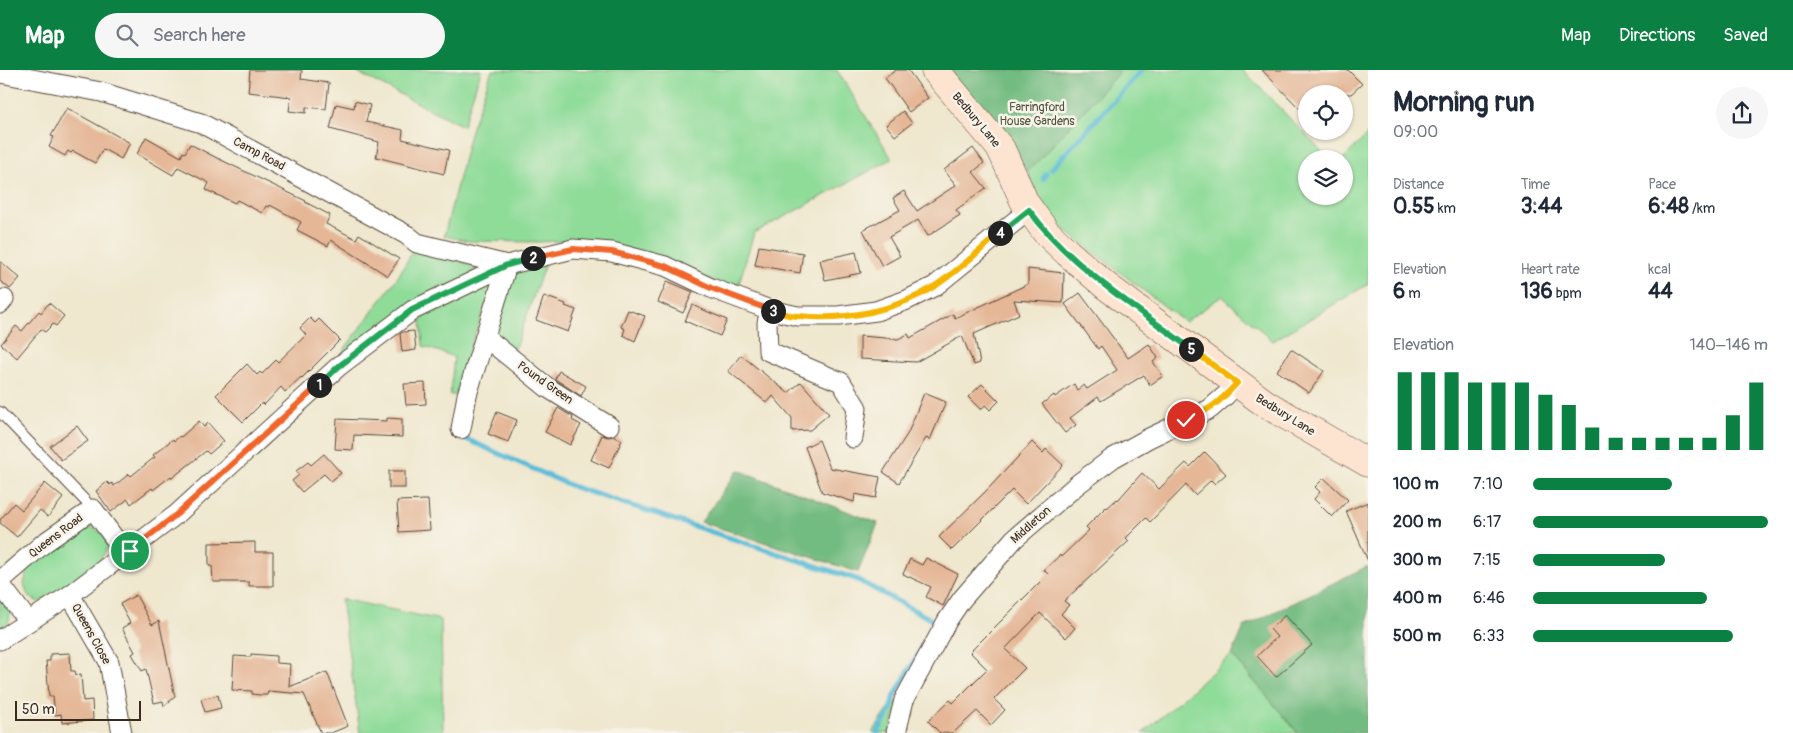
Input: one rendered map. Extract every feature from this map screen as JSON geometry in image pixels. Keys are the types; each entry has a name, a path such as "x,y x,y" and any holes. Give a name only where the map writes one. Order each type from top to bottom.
{"street":[{"name":"Bedbury Lane","path":"935,70 1001,149 1029,210 1046,232 1068,254 1106,286 1237,383 1285,416 1361,459"},
{"name":"Camp Road","path":"0,73 101,92 201,122 407,235 417,243 507,265"},
{"path":"0,640 70,594 177,514 280,422 338,367 412,310 507,265 573,249 612,252 665,266 711,288 770,310 798,316 838,316 876,311 906,300 934,286 1029,210"},
{"path":"461,429 466,394 507,265"},
{"path":"770,310 767,323 768,351 841,382 858,408 852,438"},
{"name":"Pound Green","path":"485,337 548,388 609,426"},
{"name":"Middleton","path":"896,733 904,700 948,621 962,599 1014,539 1078,484 1113,458 1149,438 1210,409 1237,383"},
{"name":"Queens Road","path":"0,583 44,543 93,509 126,554"},
{"path":"0,583 28,621"},
{"name":"Queens Close","path":"70,594 109,662 122,733"}],"lane":[{"path":"0,412 93,509"}],"green space":[{"path":"352,70 481,70 463,126"},
{"path":"492,70 837,70 892,159 754,233 737,290 667,261 594,240 537,242 469,241 444,236 471,130"},
{"path":"945,70 1243,70 1298,127 1298,140 1311,140 1320,150 1298,150 1298,205 1353,205 1352,150 1368,134 1368,284 1273,341 1222,296 1185,322 1063,229 1042,204 1028,172"},
{"name":"Farringford House Gardens","path":"945,70 1121,70 1028,172"},
{"path":"417,243 471,265 484,275 545,264 513,354 491,339 490,296 475,333 456,395 450,395 454,357 423,346 421,321 425,314 474,272 338,367 346,347 398,277"},
{"path":"738,470 878,523 858,572 701,522"},
{"path":"88,526 103,533 108,547 101,559 54,596 38,602 28,596 24,584 28,568 69,531"},
{"path":"1368,566 1368,733 1298,733 1232,655 1244,627"},
{"path":"0,591 7,600 10,615 6,628 0,634"},
{"path":"341,599 441,620 443,733 360,733"},
{"path":"1232,655 1298,733 1143,733"},
{"path":"899,700 890,733 872,733 888,710"}],"building":[{"path":"250,70 302,70 301,79 329,83 326,109 306,107 306,113 289,111 291,97 248,92"},
{"path":"896,70 908,70 928,98 909,112 885,78"},
{"path":"1262,70 1348,70 1362,84 1353,92 1353,85 1298,85 1298,107"},
{"path":"355,101 370,105 366,122 403,130 402,139 449,150 444,174 376,157 379,142 330,129 336,104 354,108"},
{"path":"67,108 130,143 121,159 103,149 95,163 73,151 71,153 68,151 65,156 49,147 54,137 51,136"},
{"path":"903,111 912,123 895,136 886,125"},
{"path":"146,137 181,157 190,144 306,201 330,215 326,224 356,239 359,234 399,259 388,276 331,240 328,246 297,230 301,222 270,205 269,207 266,206 262,213 237,200 235,203 206,190 209,183 178,167 173,175 137,154"},
{"path":"973,148 984,163 973,172 986,188 956,210 960,215 928,236 918,220 889,237 900,256 882,266 863,230 900,210 893,198 904,191 917,211 956,185 944,170"},
{"path":"759,246 803,253 800,273 755,265"},
{"path":"856,252 861,273 825,280 820,260"},
{"path":"0,261 20,278 10,289 0,281"},
{"path":"1028,269 1064,273 1063,303 1014,300 1019,314 974,334 980,363 974,365 962,336 916,362 860,359 860,336 898,339 908,334 910,338 953,314 955,318 1028,284"},
{"path":"667,281 693,292 683,313 658,302"},
{"path":"1080,293 1128,358 1149,344 1158,358 1153,362 1163,376 1150,385 1144,375 1101,401 1098,397 1070,418 1076,425 1065,433 1042,404 1074,384 1077,390 1084,385 1087,389 1117,370 1101,346 1098,349 1065,304"},
{"path":"544,296 576,310 568,332 536,320"},
{"path":"49,303 64,316 56,326 53,324 45,332 41,329 17,358 1,344 16,326 22,331 39,311 41,313"},
{"path":"692,305 727,320 720,336 685,321"},
{"path":"628,310 645,316 635,341 623,335 625,329 621,327"},
{"path":"310,318 315,323 319,319 340,340 302,378 285,392 281,387 264,405 262,403 243,422 216,395 247,364 257,375 260,372 262,374 276,360 278,362 306,335 300,328"},
{"path":"414,331 416,350 402,352 400,334"},
{"path":"1291,349 1324,371 1309,393 1277,371"},
{"path":"741,355 788,393 801,382 829,414 810,430 792,431 792,418 773,396 767,403 728,371"},
{"path":"559,371 586,386 581,396 555,379"},
{"path":"425,383 426,404 406,405 404,384"},
{"path":"982,384 999,401 990,410 985,405 981,410 968,397"},
{"path":"924,393 946,402 930,440 926,438 899,483 883,472 908,433"},
{"path":"558,408 573,417 572,420 581,425 570,445 545,432"},
{"path":"497,412 517,420 508,442 488,434"},
{"path":"387,418 402,419 402,437 354,435 353,450 335,449 337,419 387,421"},
{"path":"199,421 204,427 208,423 224,441 209,454 206,451 172,478 171,476 153,490 152,488 131,504 128,499 111,512 96,491 107,482 110,485 112,483 114,486 129,474 131,476 155,457 153,455 173,439 174,441 181,437"},
{"path":"77,426 88,441 61,460 50,446"},
{"path":"602,435 614,436 622,440 609,468 591,460"},
{"path":"819,440 830,468 880,477 876,498 855,494 854,502 822,492 805,447"},
{"path":"1032,442 1043,453 1046,449 1063,465 1026,504 1012,490 952,550 939,537"},
{"path":"1205,452 1226,474 1215,484 1211,480 1195,495 1186,485 1150,522 1146,518 1126,538 1129,541 1064,601 1069,605 1061,614 1075,628 1066,638 1040,613 1005,649 1025,668 994,699 1005,710 991,725 977,711 953,733 940,733 928,721 950,700 953,703 987,669 970,652 1048,574 1044,570 1060,555 1061,557 1089,530 1086,527 1106,507 1118,500 1142,473 1159,489 1186,463 1190,467"},
{"path":"324,454 341,473 331,481 324,474 302,492 292,481 299,475 296,471 308,462 311,465"},
{"path":"389,471 405,471 405,488 389,488"},
{"path":"1324,478 1348,500 1332,517 1314,499 1320,492 1315,487"},
{"path":"45,483 63,498 48,517 40,510 17,537 0,523 0,520 14,503 22,510"},
{"path":"428,500 430,530 399,532 397,501"},
{"path":"1368,502 1368,561 1346,511"},
{"path":"255,542 255,552 273,552 273,586 249,586 249,582 213,582 212,566 209,566 209,543"},
{"path":"926,558 958,574 943,606 926,597 931,587 903,574 910,559 922,565"},
{"path":"136,595 152,625 159,621 175,697 164,706 163,701 154,703 146,669 142,671 132,654 135,652 122,628 130,623 120,604"},
{"path":"1285,615 1312,645 1276,677 1257,656 1277,637 1270,629"},
{"path":"70,653 71,671 75,671 76,675 81,674 83,701 92,700 93,720 62,723 61,714 55,715 53,696 49,696 46,661 50,661 50,654"},
{"path":"251,654 276,656 276,663 290,664 289,687 327,672 348,726 331,733 321,733 304,694 268,691 267,695 260,695 252,694 252,691 232,690 234,656 251,657"},
{"path":"218,695 221,708 205,712 201,699"}],"waterway":[{"path":"1051,169 1142,70"},
{"path":"1043,179 1046,174"},
{"path":"466,439 574,487 856,579 936,622 933,628"},
{"path":"877,733 891,710 893,699 925,642"}],"route":[{"path":"130,551 177,514 280,422 338,367 412,310 507,265 573,249 612,252 665,266 711,288 770,310 798,316 838,316 876,311 906,300 934,286 1029,210 1046,232 1068,254 1106,286 1237,383 1210,409 1186,420"}]}
